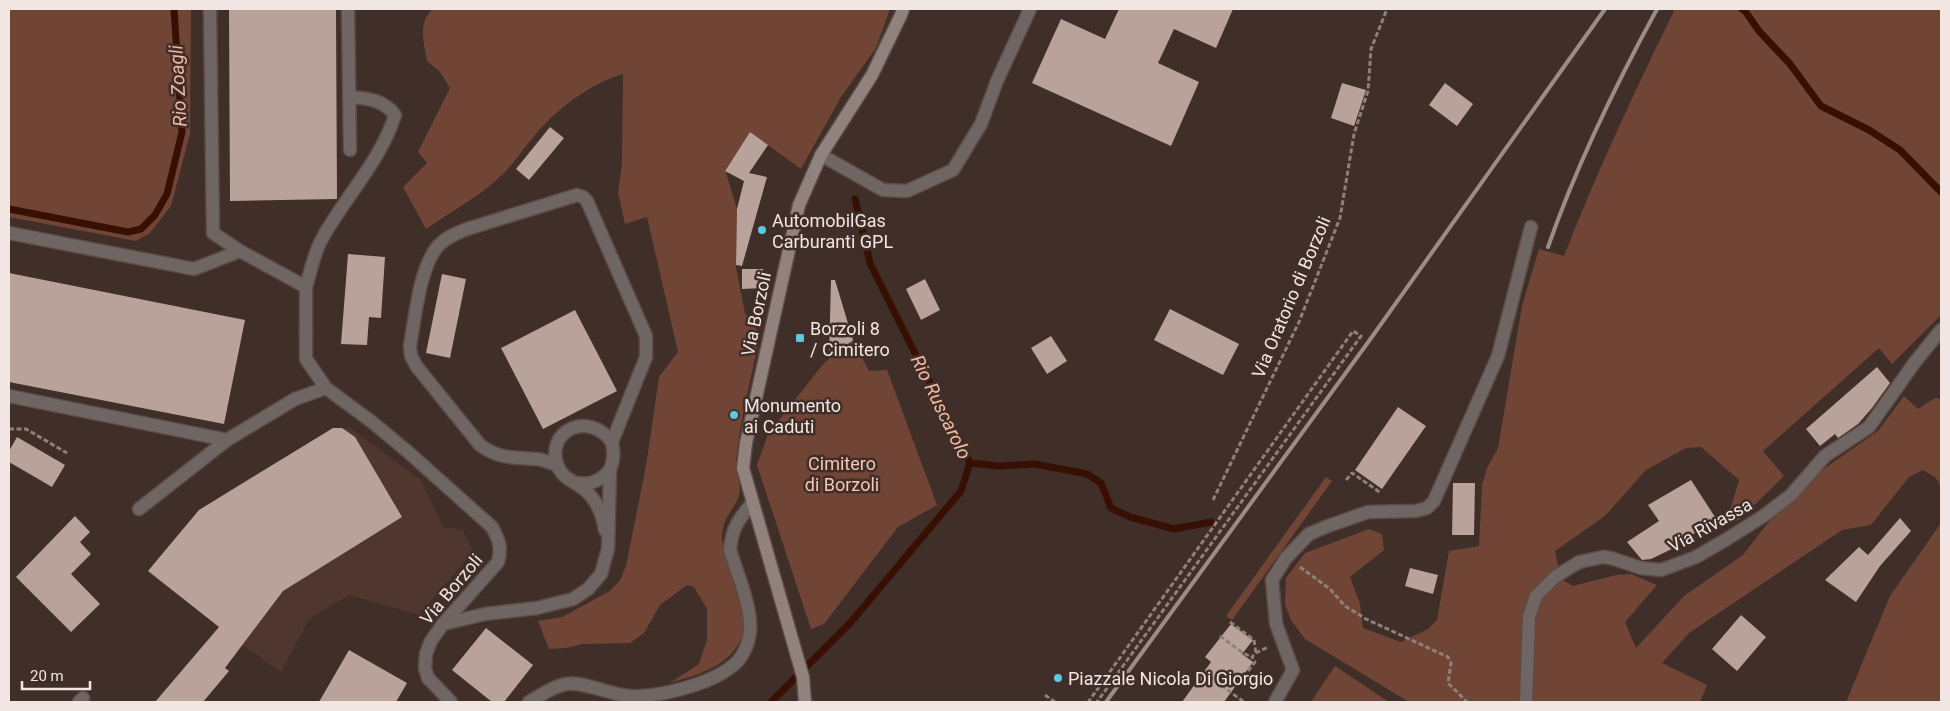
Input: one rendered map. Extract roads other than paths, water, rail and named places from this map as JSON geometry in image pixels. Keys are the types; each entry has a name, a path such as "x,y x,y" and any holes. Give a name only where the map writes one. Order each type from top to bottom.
{"main road":[{"name":"Via Borzoli","path":"805,702 803,677 742,468 799,205 820,155 872,75 903,9"}],"street":[{"path":"210,9 213,233 240,251 306,287"},
{"path":"348,9 350,150"},
{"path":"820,155 883,190 907,191 953,170 981,124 997,81 1030,9"},
{"name":"Via Borzoli","path":"349,97 366,98 376,101 390,108 396,116 369,167 322,238 314,257 306,287 306,358 326,388 372,422 406,451 492,527 498,537 501,550 498,562 443,624 431,641 426,654 425,668 428,678 451,702"},
{"path":"557,465 539,459 520,459 493,454 480,445 417,367 410,346 425,268 439,244 450,236 576,195 583,197 587,201 646,336 646,356 612,442"},
{"path":"1275,702 1293,670 1276,623 1272,580 1282,563 1297,545 1315,532 1368,512 1406,511 1427,508 1434,501 1498,356 1530,226"},
{"path":"9,233 194,269 240,251"},
{"name":"Via Rivassa","path":"1526,702 1529,617 1536,596 1555,577 1579,562 1603,558 1611,558 1641,568 1662,570 1696,557 1765,515 1791,495 1825,456 1869,427 1915,362 1941,330"},
{"path":"139,509 227,440 295,399 326,388"},
{"path":"9,396 227,440"},
{"path":"443,624 485,614 537,608 573,599 588,589 601,574 608,549 610,470 614,452 612,442 598,428 588,425 577,426 568,430 556,446 555,456 557,465 561,473 568,480 590,494 604,524 608,549"},
{"path":"577,484 596,482 610,470"},
{"path":"529,702 549,690 567,684 577,684 613,694 632,696 673,691 691,687 713,678 733,666 747,645 750,632 748,608 730,550 737,521 753,502"}],"waterway":[{"name":"Rio Zoagli","path":"9,209 128,232 141,229 155,215 167,194 182,132 174,9"},
{"path":"1742,9 1759,31 1790,64 1821,106 1869,130 1900,150 1941,192"},
{"name":"Rio Ruscarolo","path":"771,702 851,622 961,491 970,463 870,263 855,199"},
{"path":"970,463 999,466 1035,464 1087,474 1101,483 1111,508 1130,517 1174,529 1211,522"}],"railway":[{"path":"1106,702 1369,341 1605,9"},
{"path":"1548,247 1571,186 1598,126 1626,67 1657,9"}],"place":[{"name":"AutomobilGas Carburanti GPL","path":"762,230"},
{"name":"Borzoli 8 / Cimitero","path":"800,338"},
{"name":"Monumento ai Caduti","path":"734,415"},
{"name":"Piazzale Nicola Di Giorgio","path":"1058,678"}],"park label":[{"name":"Cimitero di Borzoli","path":"842,473"}]}
